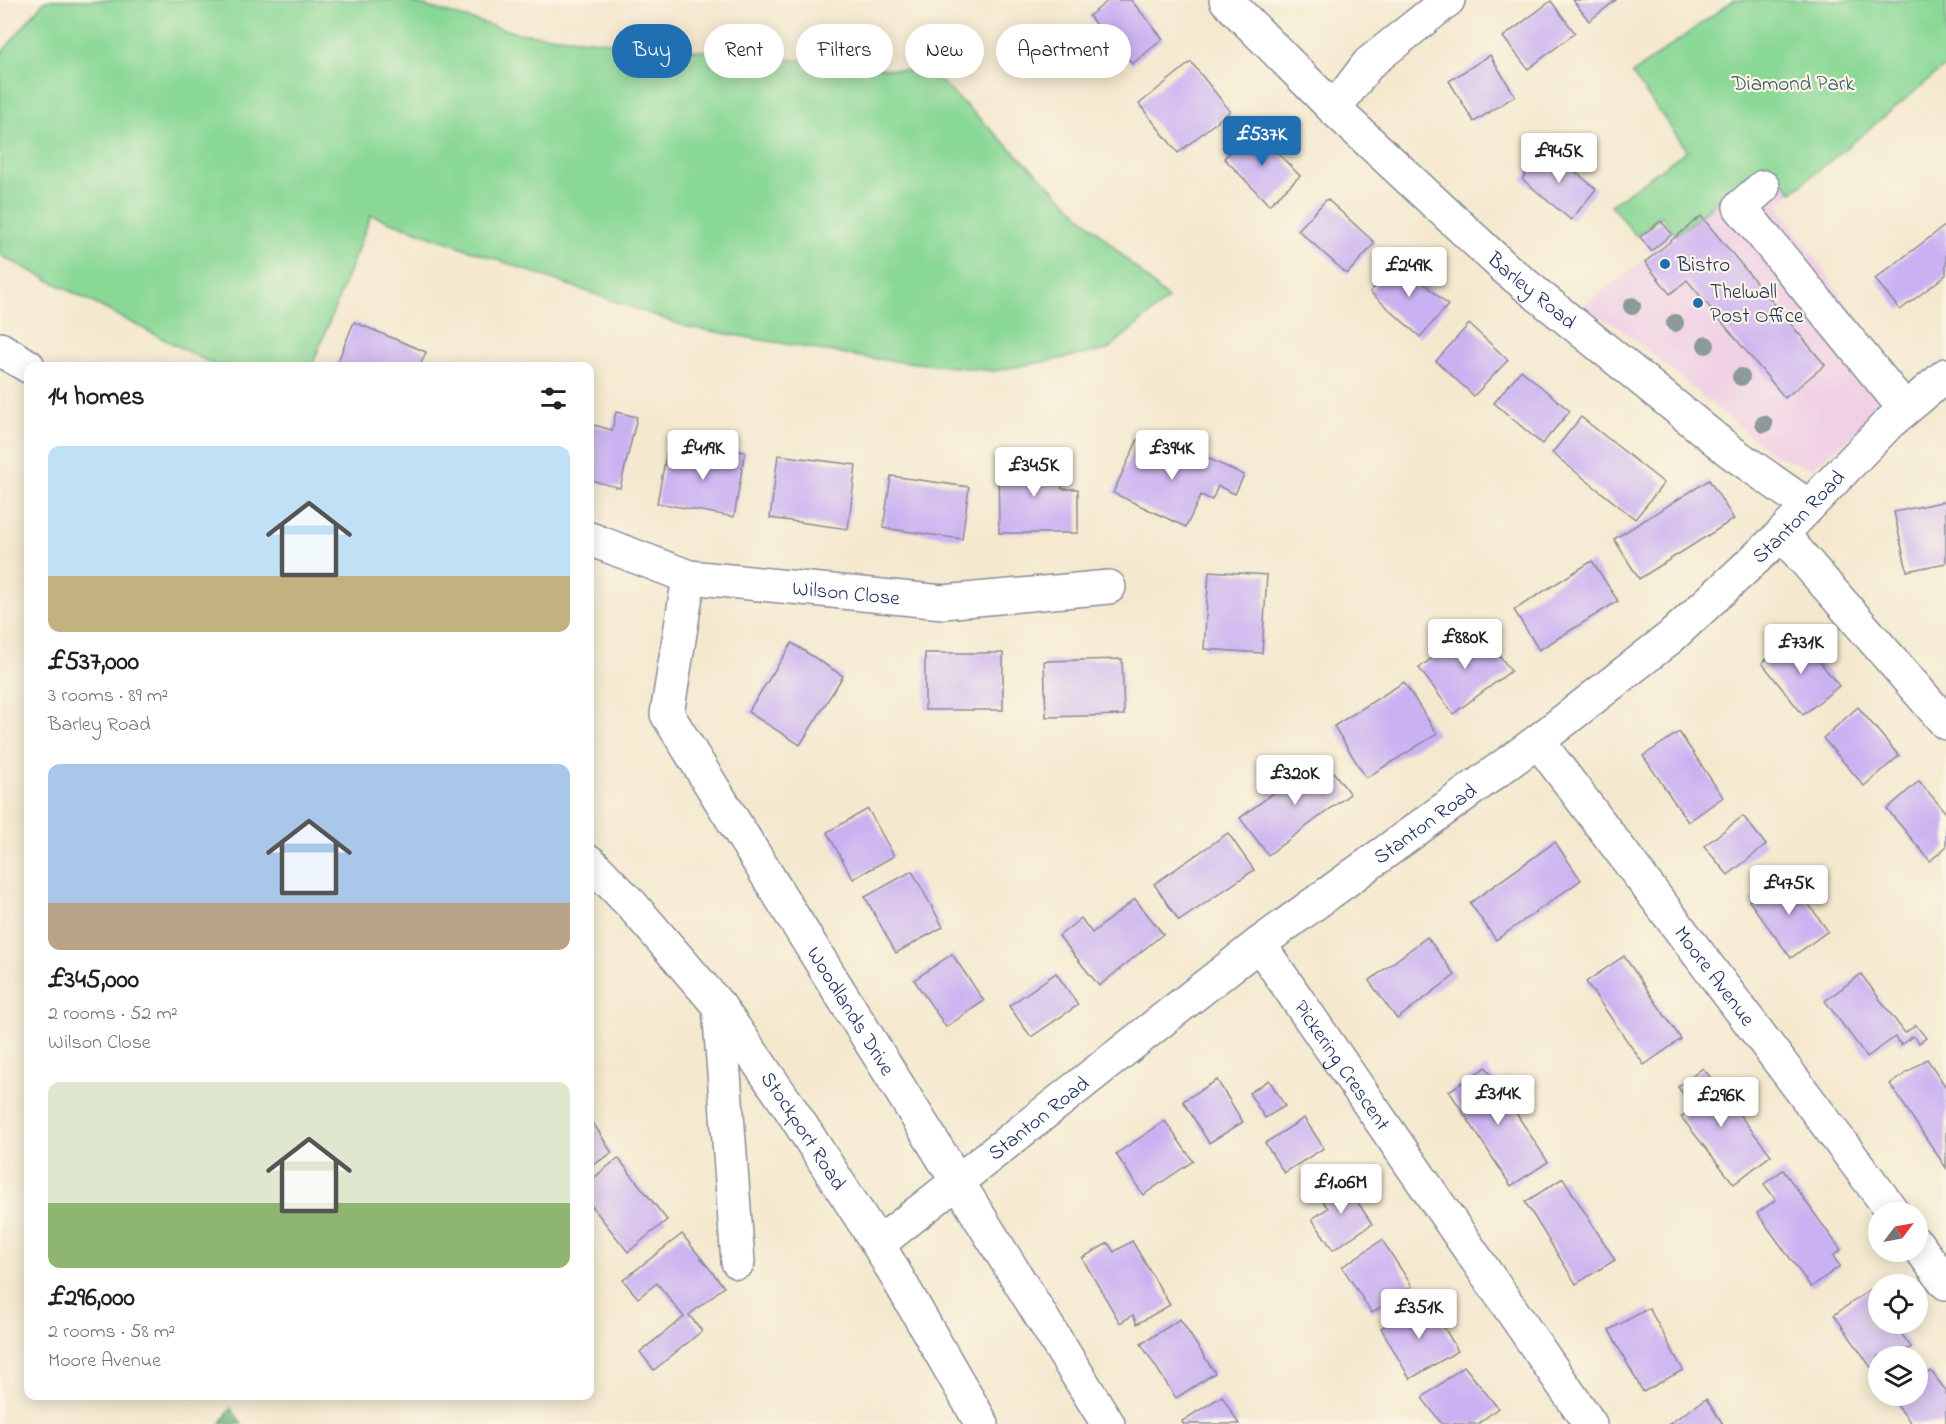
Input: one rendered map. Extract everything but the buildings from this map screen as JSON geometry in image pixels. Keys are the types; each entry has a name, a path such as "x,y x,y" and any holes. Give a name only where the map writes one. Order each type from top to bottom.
{"street":[{"name":"Barley Road","path":"1226,0 1334,108 1506,269 1731,452 1808,506"},
{"path":"1334,108 1369,63 1448,0"},
{"path":"1763,188 1740,207 1905,409"},
{"path":"0,349 24,364"},
{"name":"Stanton Road","path":"878,1244 1259,944 1538,741 1671,637 1782,534 1861,450 1946,375"},
{"path":"1782,534 1946,723"},
{"name":"Wilson Close","path":"594,541 689,577 943,602 1109,587"},
{"name":"Woodlands Drive","path":"689,577 668,714 1108,1424"},
{"name":"Moore Avenue","path":"1538,741 1885,1202"},
{"name":"Stockport Road","path":"594,866 632,905 719,1006 790,1108 878,1244 982,1424"},
{"name":"Pickering Crescent","path":"1259,944 1590,1424"},
{"path":"719,1006 738,1262"},
{"path":"1928,1259 1946,1283"}],"shaded area":[{"path":"1767,162 1792,192 1778,205 1902,383 1850,437 1812,468 1773,455 1618,326 1581,307"}],"green space":[{"path":"45,0 404,0 517,33 612,42 612,78 692,78 692,50 704,51 704,78 784,78 784,59 796,60 796,78 893,78 893,69 905,70 905,78 937,78 1168,299 1107,350 994,371 867,358 687,327 371,215 314,362 208,362 0,255 0,55"},
{"name":"Diamond Park","path":"1734,0 1946,0 1946,66 1792,192 1767,162 1676,235 1662,216 1636,236 1611,205 1687,150 1632,74"},
{"path":"231,1408 242,1424 220,1424"}],"place":[{"name":"Bistro","path":"1665,264"},
{"name":"Thelwall Post Office","path":"1698,303"}]}
